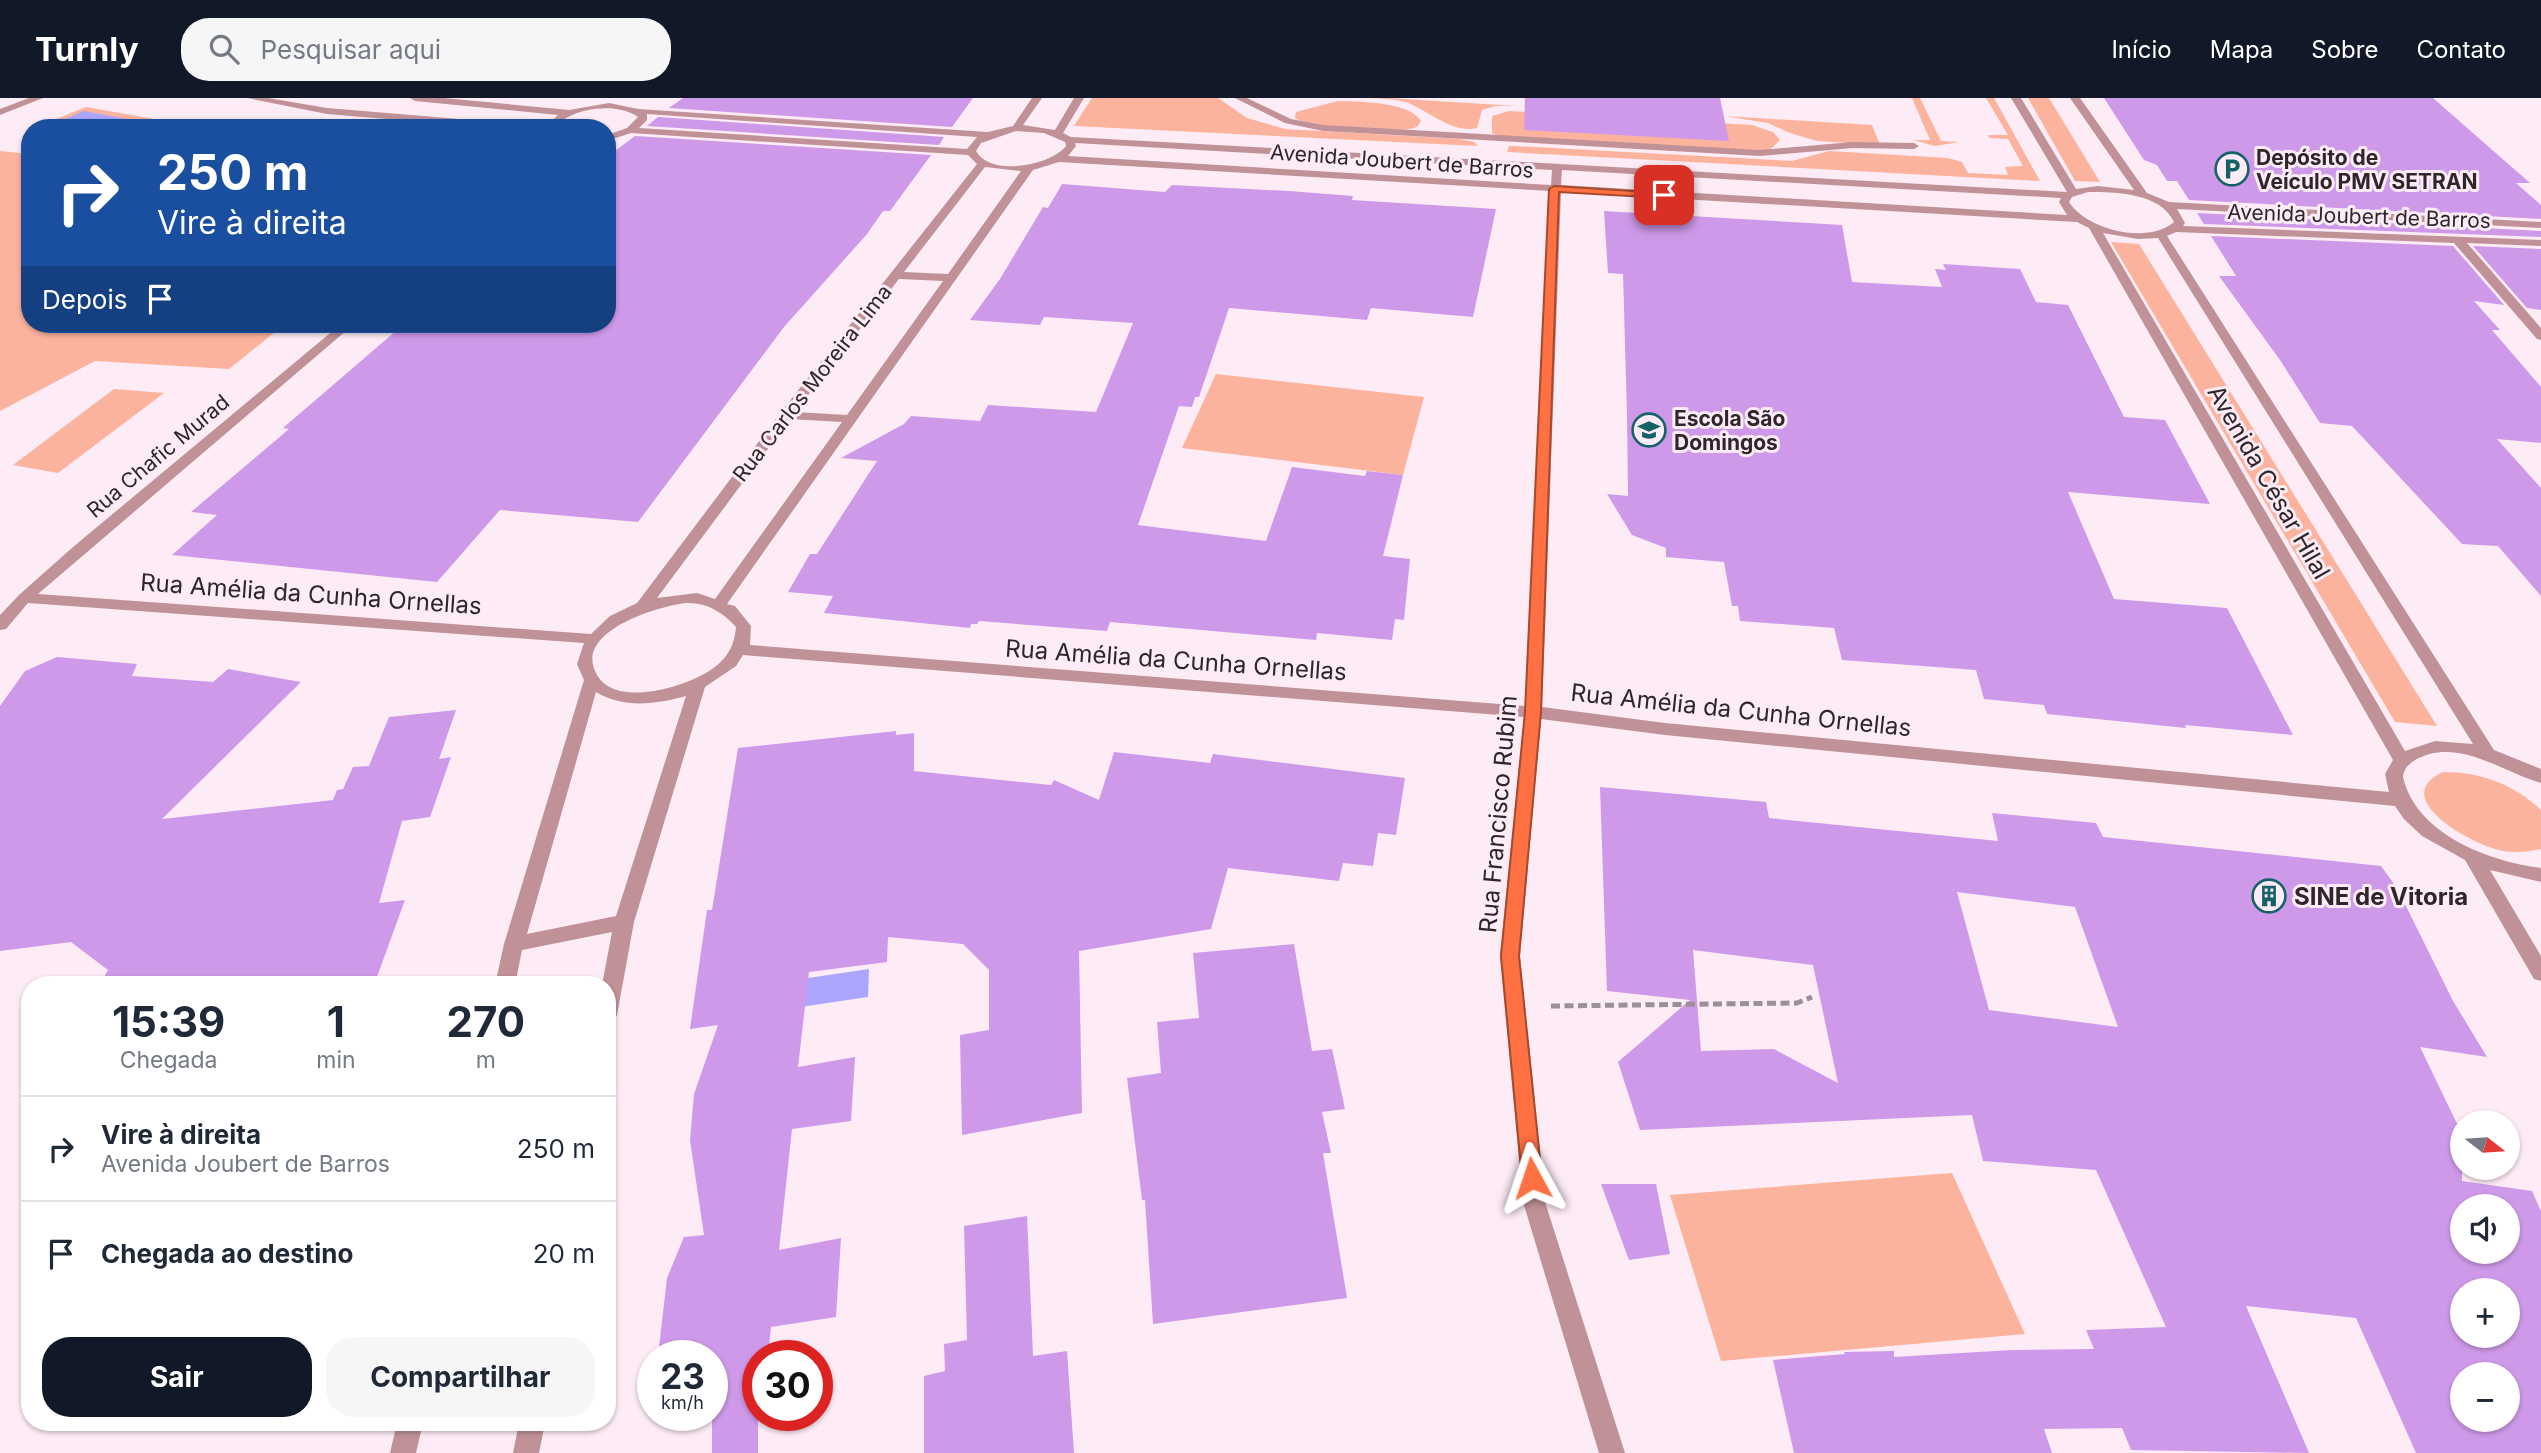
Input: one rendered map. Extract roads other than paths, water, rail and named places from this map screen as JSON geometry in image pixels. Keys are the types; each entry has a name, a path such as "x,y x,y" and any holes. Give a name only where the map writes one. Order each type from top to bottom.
{"street":[{"path":"0,112 38,98"},
{"path":"252,98 327,111 423,119"},
{"path":"415,98 568,113"},
{"path":"619,106 629,98"},
{"path":"1016,128 1037,98"},
{"path":"1058,133 1079,98"},
{"path":"1240,98 1288,121 1306,126 1760,153 1853,145 1914,146"},
{"path":"2015,98 2071,194 2065,206 2078,219 2094,227 2129,235 2161,234 2176,229 2180,219 2166,205"},
{"path":"2075,98 2143,195"},
{"path":"556,119 584,108 619,106 640,111 987,135 1016,128 1039,128 1058,133 1069,140 1071,146 1068,153 1060,159"},
{"path":"616,135 630,130 642,120 640,111"},
{"path":"630,130 972,152 983,163"},
{"path":"972,152 973,146 987,135"},
{"path":"1504,163 1505,137"},
{"name":"Avenida Joubert de Barros","path":"1069,140 2071,194 2104,189 2143,195 2166,205 2541,225"},
{"name":"Avenida Joubert de Barros","path":"983,163 1003,168 1029,167 1060,159 2078,219"},
{"name":"Rua Carlos Moreira Lima","path":"643,606 786,415 983,163"},
{"name":"Rua Carlos Moreira Lima","path":"720,603 1029,167"},
{"name":"Rua Francisco Rubim","path":"1557,167 1533,712 1510,956 1534,1202 1612,1453"},
{"name":"Avenida César Hilal","path":"2094,227 2402,761"},
{"name":"Avenida Joubert de Barros","path":"2176,229 2541,243"},
{"name":"Avenida César Hilal","path":"2161,234 2488,754"},
{"path":"2456,238 2538,330"},
{"path":"895,275 951,278"},
{"name":"Rua Chafic Murad","path":"0,625 24,598 337,333"},
{"path":"786,415 852,419"},
{"name":"Rua Amélia da Cunha Ornellas","path":"24,598 594,639"},
{"path":"697,598 720,603 737,615 745,631 741,650 724,670 697,687 664,697 635,699 609,693 591,682 585,669 586,654 594,639 615,620 643,606 670,599 697,598"},
{"name":"Rua Amélia da Cunha Ornellas","path":"741,650 1533,712 1692,732 2401,800"},
{"path":"507,976 591,682"},
{"path":"614,976 624,922 697,687"},
{"path":"2541,777 2488,754 2436,748 2410,754 2402,761 2394,777 2401,800 2421,824 2436,836 2472,857 2505,870 2541,875"},
{"path":"2472,857 2541,973"},
{"path":"514,944 624,922"},
{"path":"403,1453 408,1431"},
{"path":"526,1453 530,1431"}],"place":[{"name":"Depósito de Veículo PMV SETRAN","path":"2232,169"},
{"name":"Escola São Domingos","path":"1649,430"},
{"name":"SINE de Vitoria","path":"2269,896"}]}
